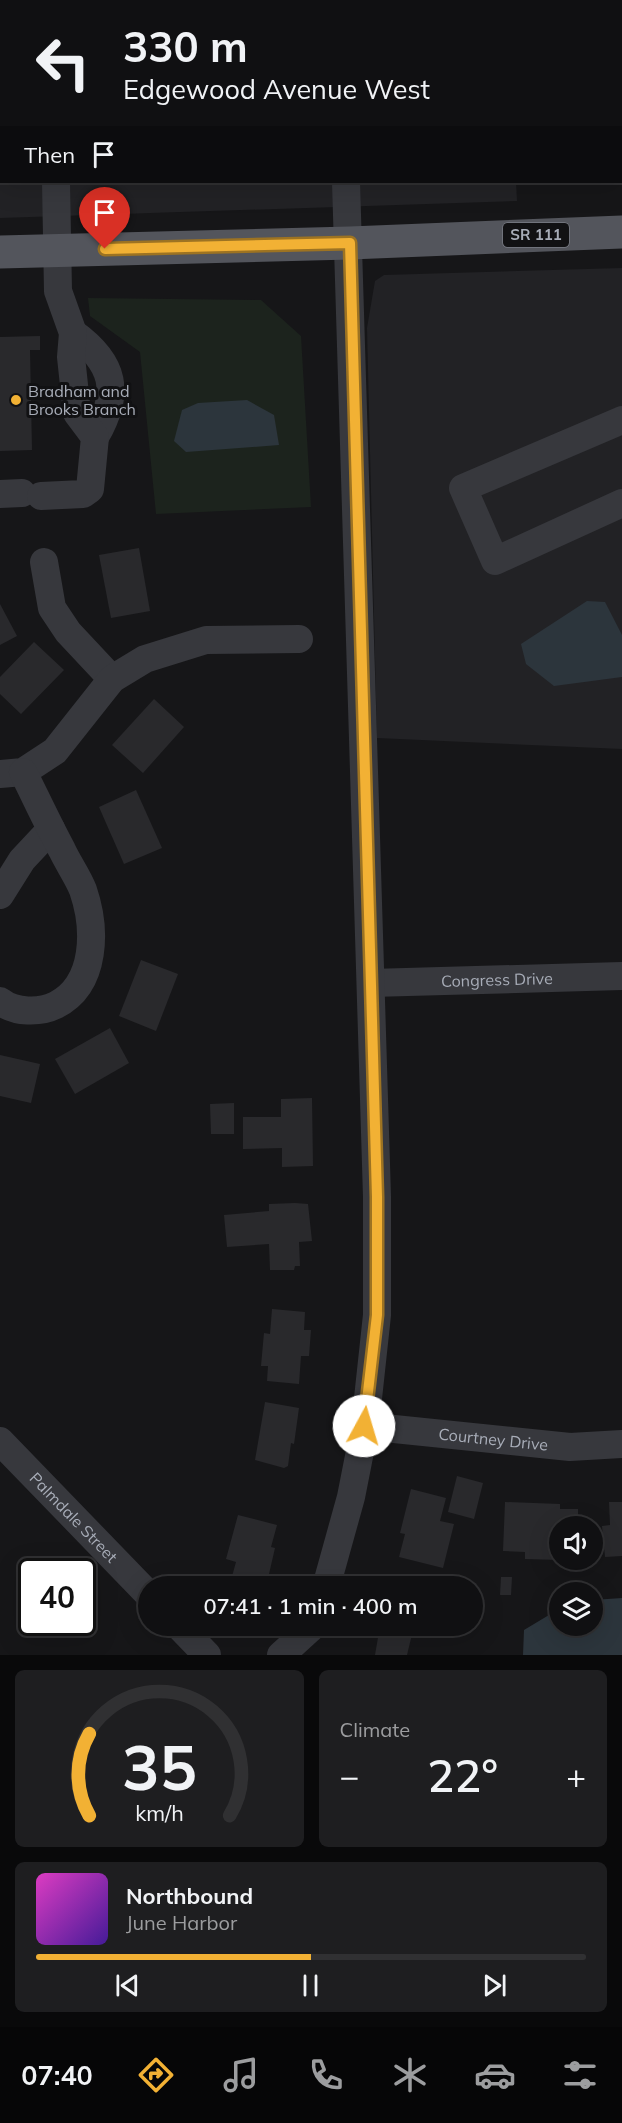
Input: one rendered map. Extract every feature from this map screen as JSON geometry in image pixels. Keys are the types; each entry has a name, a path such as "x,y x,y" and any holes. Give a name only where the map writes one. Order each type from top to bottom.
{"main road":[{"name":"SR 111","path":"0,252 350,243 622,232"}],"street":[{"path":"21,494 83,494 90,489 95,437 77,413 71,357 73,333 58,291 56,183"},
{"path":"329,1576 351,1497 364,1426 377,1315 377,1197 350,243 346,183"},
{"path":"622,420 463,488 495,561 622,503"},
{"path":"44,562 52,608 68,632 112,679"},
{"path":"0,1001 25,1010 47,1010 65,1001 80,984 90,963 90,929 83,890 51,829 12,773 55,751 112,679 145,659 206,640 299,639"},
{"path":"0,895 22,860 51,829"},
{"name":"Congress Drive","path":"371,983 622,975"},
{"name":"Courtney Drive","path":"364,1426 570,1446 622,1444"},
{"name":"Palmdale Street","path":"0,1441 138,1584"},
{"path":"189,1636 207,1655"},
{"path":"281,1655 303,1636"},
{"path":"305,1655 311,1636"}],"shaded area":[{"path":"0,183 516,183 517,201 0,218"},
{"path":"622,268 622,749 377,738 367,328 375,281 384,275"},
{"path":"88,298 261,300 301,336 311,507 156,514 140,352 90,316"},
{"path":"247,400 274,415 279,445 186,452 174,441 182,410 198,403"},
{"path":"587,601 605,602 622,635 622,677 554,686 526,664 521,644"},
{"path":"622,1598 622,1655 523,1655 524,1630 549,1615 549,1636 603,1636 603,1599"}],"building":[{"name":"Bradham and Brooks Branch","path":"40,336 40,350 30,350 32,450 0,451 0,337"},
{"path":"139,548 150,611 111,618 99,555"},
{"path":"0,604 17,636 0,645"},
{"path":"34,642 64,670 21,714 0,694 0,677"},
{"path":"154,699 184,727 143,773 112,745"},
{"path":"136,790 162,848 124,864 99,807"},
{"path":"141,960 178,974 156,1031 119,1016"},
{"path":"110,1028 129,1063 75,1094 55,1059"},
{"path":"0,1055 40,1064 31,1103 0,1096"},
{"path":"312,1098 313,1166 282,1167 282,1148 243,1149 243,1117 281,1117 281,1099"},
{"path":"234,1103 234,1134 211,1134 210,1104"},
{"path":"269,1204 308,1204 312,1241 299,1242 300,1266 295,1266 294,1270 270,1270 269,1244 227,1247 224,1215 269,1211"},
{"path":"272,1309 305,1312 304,1330 311,1330 309,1356 301,1356 299,1384 267,1381 268,1366 261,1366 264,1333 270,1334"},
{"path":"265,1402 299,1408 294,1444 291,1443 288,1466 284,1468 255,1460"},
{"path":"457,1476 483,1483 474,1519 448,1512"},
{"path":"411,1489 446,1498 440,1521 454,1524 443,1568 399,1557 405,1534 400,1533"},
{"path":"505,1502 560,1504 560,1509 578,1509 578,1516 549,1516 549,1560 525,1559 525,1552 503,1551"},
{"path":"609,1502 622,1502 622,1556 605,1557 603,1526 610,1525"},
{"path":"238,1515 277,1525 271,1547 275,1548 269,1576 232,1576 236,1562 226,1559"},
{"path":"501,1577 512,1577 511,1595 500,1595"},
{"path":"378,1636 412,1636 407,1655 375,1655"}],"place":[{"name":"Bradham and Brooks Branch","path":"16,400"}],"route":[{"path":"105,249 350,243 377,1197 377,1315 364,1426"}]}
